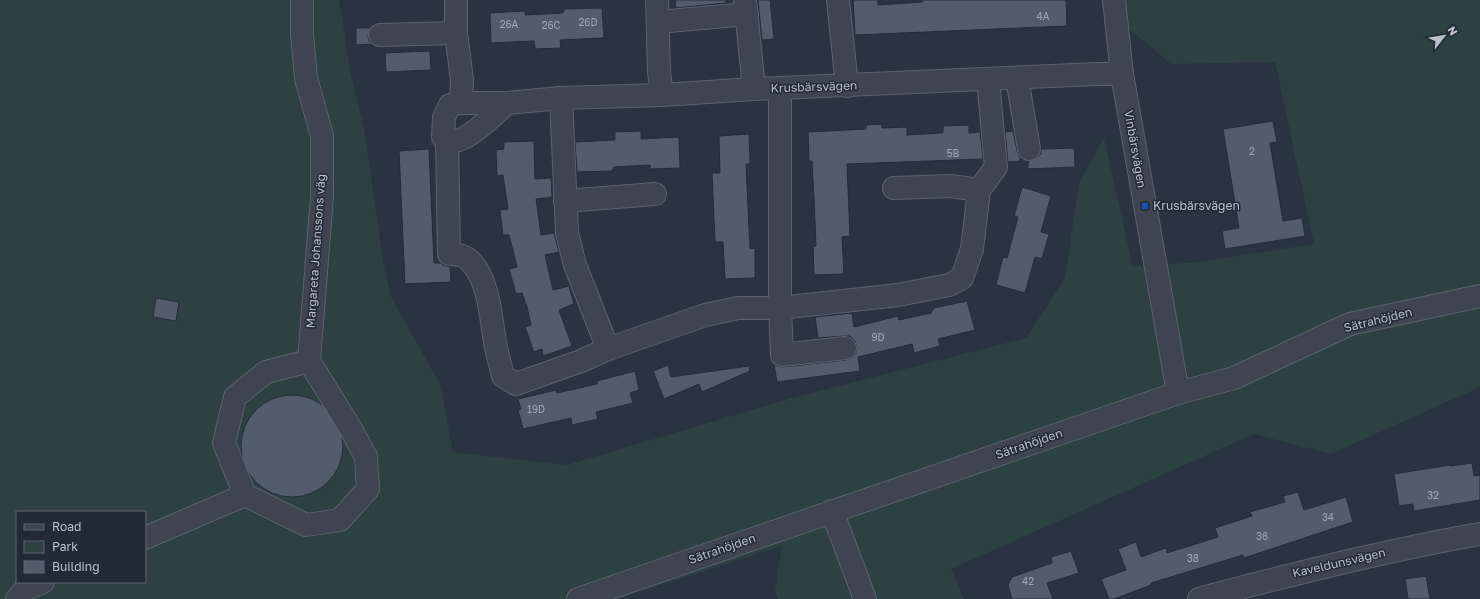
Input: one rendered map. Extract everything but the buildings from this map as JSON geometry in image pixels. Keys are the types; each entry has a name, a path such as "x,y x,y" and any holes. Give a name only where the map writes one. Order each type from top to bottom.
{"street":[{"name":"Margareta Johanssons väg","path":"302,0 302,34 306,78 322,136 322,196 309,361"},
{"path":"456,0 456,33 462,80 461,103 450,106 444,117 443,137 446,139 449,254 459,255 469,260 477,270 484,285 503,376 516,384 580,361 608,349 705,315 738,308 780,308 898,295 949,285 962,278 972,249 979,190 996,167 988,79"},
{"path":"657,0 659,72 662,95"},
{"path":"838,0 846,86"},
{"name":"Vinbärsvägen","path":"1114,0 1122,74 1178,393"},
{"path":"658,22 746,7 754,89"},
{"path":"380,35 456,33"},
{"name":"Krusbärsvägen","path":"461,103 1122,74"},
{"path":"1017,78 1030,148"},
{"path":"780,89 780,308 782,355 845,348"},
{"path":"561,98 567,233 575,265 608,349"},
{"path":"446,139 451,141 462,140 507,102"},
{"path":"894,188 951,186 979,190"},
{"path":"565,201 654,194"},
{"name":"Sätrahöjden","path":"578,599 1178,393 1234,378 1350,324 1480,296"},
{"path":"309,361 351,429 366,457 368,488 340,520 306,525 245,495 224,443 235,397 266,372 309,361"},
{"path":"146,538 245,495"},
{"path":"832,511 865,599"},
{"name":"Kaveldunsvägen","path":"1199,599 1264,581 1376,554 1452,538 1480,534"},
{"path":"17,599 26,589 41,583"}],"green space":[{"path":"0,0 339,0 351,75 364,129 384,266 391,297 440,384 453,452 567,465 792,398 1026,338 1065,278 1079,183 1104,138 1133,267 1199,262 1314,244 1275,62 1171,64 1103,7 1102,0 1480,0 1480,387 1331,454 1254,434 951,569 964,599 778,599 775,590 782,546 618,599 0,599"}],"place":[{"name":"Krusbärsvägen","path":"1145,206"}]}
